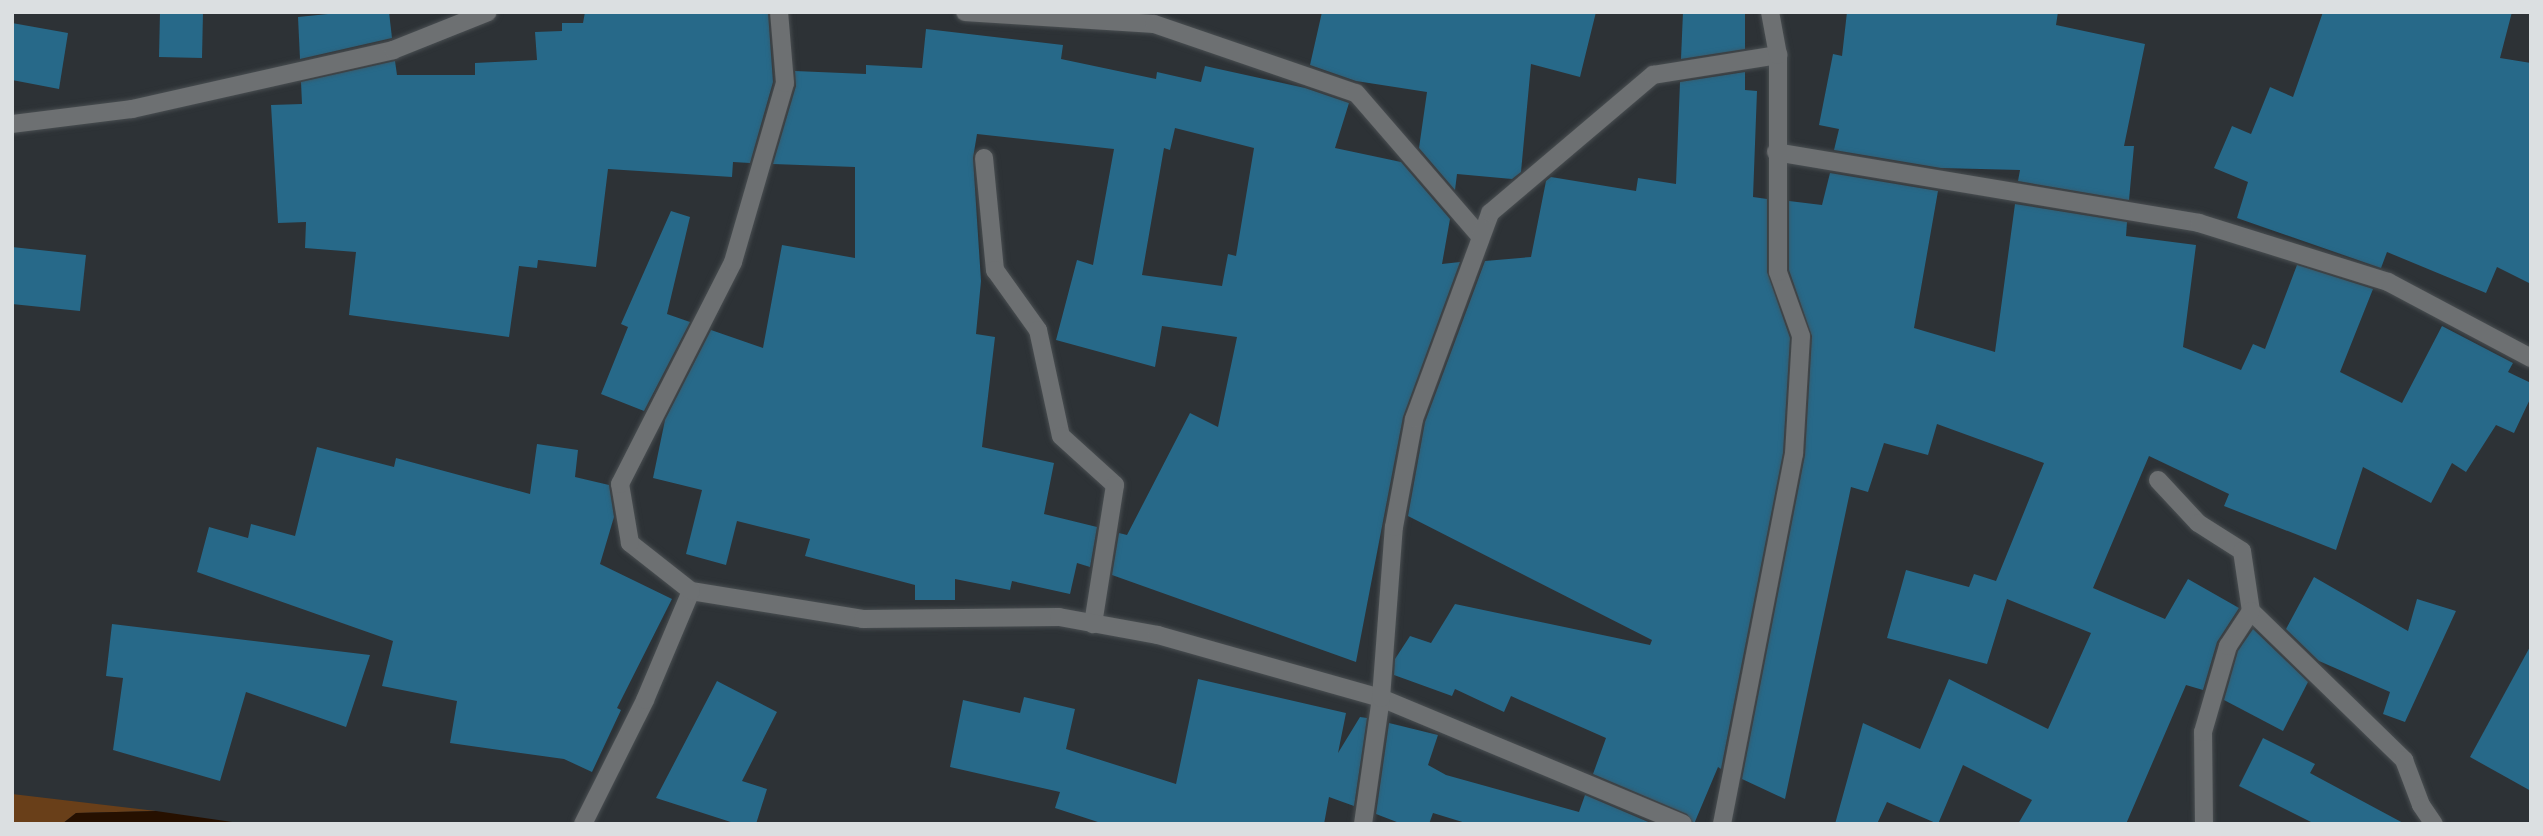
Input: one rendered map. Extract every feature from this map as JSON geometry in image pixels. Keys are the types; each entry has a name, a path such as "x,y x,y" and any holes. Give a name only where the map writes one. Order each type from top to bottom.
{"street":[{"path":"12,124 132,109 393,50 488,12"},
{"path":"779,12 785,83 733,262 620,484 630,543 691,591 863,619 1059,617 1158,635 1381,698 1683,824"},
{"path":"965,12 1154,24 1356,93 1479,235"},
{"path":"1722,824 1794,454 1801,336 1778,272 1776,152 1779,55 1770,12"},
{"path":"1363,824 1381,698 1387,586 1414,419 1479,235 1490,213 1653,75 1779,55"},
{"path":"1776,152 2199,223 2388,282 2531,358"},
{"path":"984,158 995,270 1038,330 1060,436 1115,485 1093,624"},
{"path":"2158,480 2198,523 2242,551 2251,611 2404,760 2421,805 2434,824"},
{"path":"583,824 645,700 691,591"},
{"path":"2204,824 2203,732 2228,646 2251,611"}],"shaded area":[{"path":"12,794 156,811 76,813 62,824 12,824"},
{"path":"156,811 246,824 62,824 76,813"}],"building":[{"path":"160,12 203,12 202,58 159,57"},
{"path":"348,12 389,12 392,38 300,59 298,17"},
{"path":"585,12 768,12 773,82 750,163 733,162 732,177 608,169 596,267 538,260 537,268 519,266 509,337 349,315 356,252 305,248 306,222 278,223 271,105 302,104 301,82 395,61 397,75 475,75 475,63 537,60 535,32 562,31 562,23 583,23"},
{"path":"1322,12 1596,12 1580,77 1531,64 1521,172 1512,179 1457,174 1455,190 1419,148 1427,92 1356,81 1310,65"},
{"path":"1683,12 1745,12 1745,49 1681,59"},
{"path":"1847,12 2058,12 2056,25 2145,44 2124,146 2134,146 2129,200 2018,181 2020,170 1941,168 1834,150 1839,129 1819,125 1833,54 1842,56"},
{"path":"2323,12 2512,12 2500,58 2531,63 2531,284 2497,267 2486,293 2387,252 2381,268 2237,218 2248,182 2214,168 2232,126 2251,134 2270,87 2293,97"},
{"path":"12,23 68,33 59,89 12,80"},
{"path":"926,29 1063,45 1061,59 1156,79 1157,72 1201,82 1205,66 1305,88 1349,103 1335,148 1401,162 1450,219 1442,264 1460,262 1403,417 1356,662 1112,575 1119,533 1127,535 1190,413 1218,427 1237,337 1162,326 1155,367 1056,340 1077,260 1093,265 1114,149 977,134 973,158 981,281 976,334 995,337 982,447 1054,463 1044,514 1097,527 1090,567 1077,563 1070,594 1012,581 1010,590 955,579 955,600 915,600 915,585 805,556 810,539 737,521 726,565 686,554 702,490 653,478 665,420 711,330 763,348 782,245 855,258 855,167 773,164 796,86 795,71 866,74 866,65 922,68","holes":["1175,128 1254,148 1236,256 1228,254 1222,286 1142,275 1164,148 1170,150"]},
{"path":"1745,72 1745,90 1757,91 1753,197 1767,199 1767,272 1790,338 1783,453 1721,769 1718,767 1694,824 1687,814 1593,774 1606,738 1511,696 1504,712 1455,689 1452,696 1394,675 1395,659 1410,636 1431,643 1455,604 1650,645 1652,640 1408,516 1425,422 1485,261 1531,257 1546,181 1551,177 1636,191 1638,178 1676,184 1680,82"},
{"path":"1830,173 1938,191 1914,328 1995,352 2015,204 2127,222 2126,236 2196,245 2183,347 2241,370 2253,344 2265,349 2297,265 2373,289 2340,372 2402,403 2442,326 2513,363 2508,372 2531,383 2531,397 2514,433 2496,425 2466,472 2452,463 2431,503 2363,467 2336,550 2224,506 2229,494 2149,456 2093,588 2165,619 2188,579 2239,608 2217,642 2203,690 2186,685 2126,824 2018,824 2032,800 1963,765 1938,824 1887,802 1877,824 1835,824 1863,723 1920,749 1949,679 2048,729 2091,633 2007,599 1987,664 1887,638 1906,570 1969,587 1974,574 1996,581 2044,463 1937,424 1928,455 1884,443 1868,492 1851,487 1785,799 1742,779 1805,455 1812,336 1789,270 1789,201 1822,205"},
{"path":"671,211 690,217 667,314 690,322 644,411 601,394 628,327 621,324"},
{"path":"12,247 86,255 80,311 12,304"},
{"path":"537,444 578,450 575,477 609,485 614,517 600,564 672,599 617,708 621,710 592,772 564,759 450,743 457,701 382,686 393,641 197,572 209,527 248,538 251,524 295,536 317,447 394,467 396,458 530,494"},
{"path":"2314,577 2408,631 2417,599 2456,611 2405,722 2383,714 2390,692 2319,661 2286,629"},
{"path":"112,624 370,655 346,727 246,692 220,781 113,750 123,678 106,676"},
{"path":"2253,629 2308,682 2283,731 2224,700 2238,651"},
{"path":"2531,645 2531,791 2470,757"},
{"path":"1198,679 1346,713 1338,753 1360,717 1367,718 1354,806 1329,797 1324,824 1104,824 1055,808 1060,792 950,767 963,700 1020,713 1024,697 1075,709 1066,749 1176,784"},
{"path":"717,681 777,712 742,781 767,789 756,824 737,824 656,798"},
{"path":"1389,723 1438,735 1428,765 1446,775 1579,812 1585,795 1653,824 1469,824 1433,813 1429,824 1402,824 1376,814"},
{"path":"2263,738 2315,764 2310,773 2405,824 2315,824 2239,786"}]}
